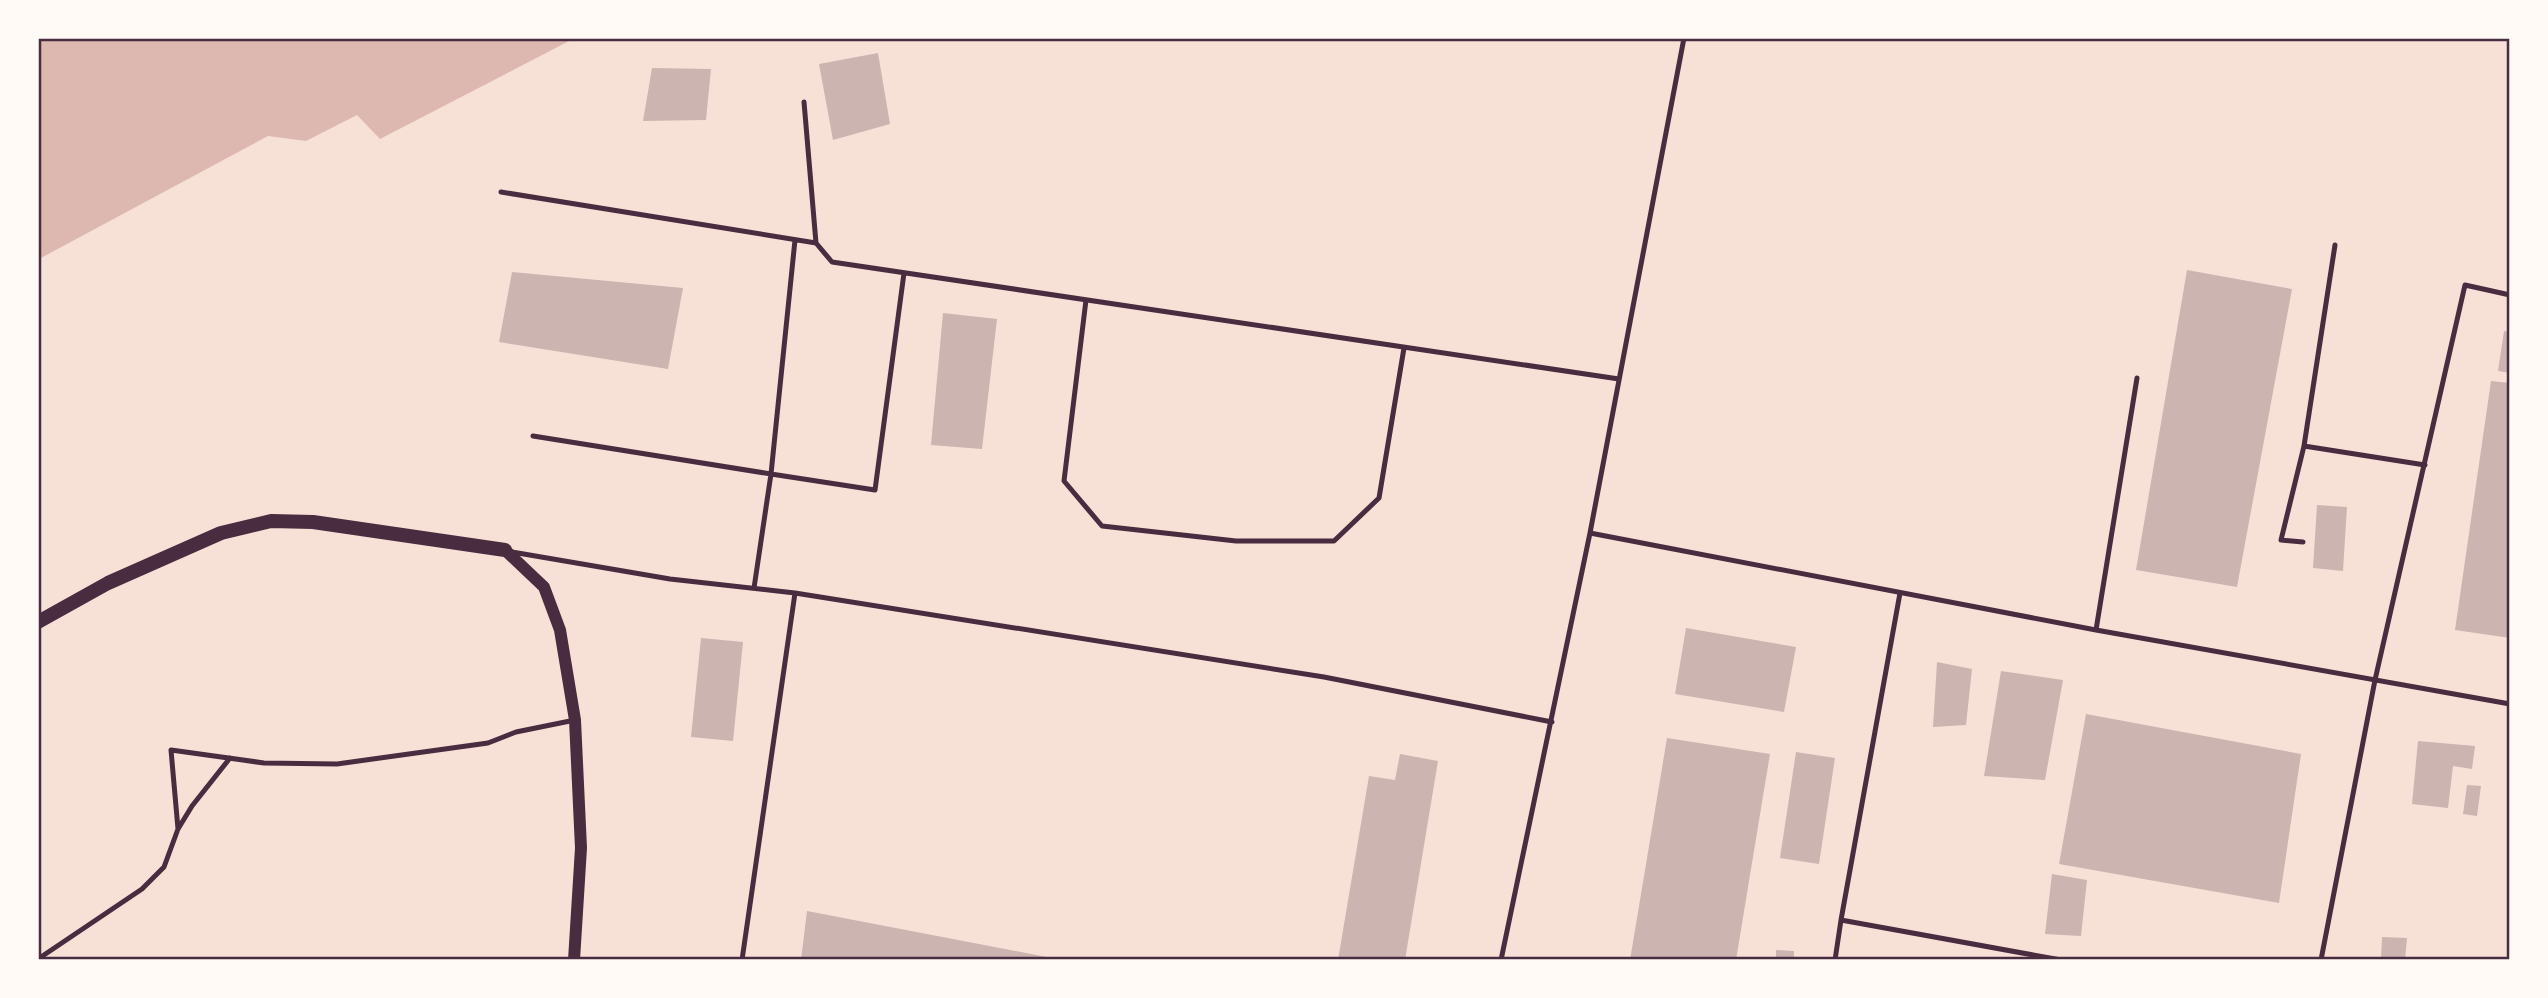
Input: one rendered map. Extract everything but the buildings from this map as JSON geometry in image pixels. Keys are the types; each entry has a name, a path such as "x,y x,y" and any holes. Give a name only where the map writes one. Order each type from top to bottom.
{"main road":[{"path":"38,622 108,583 209,539 271,521 313,522 505,550"}],"street":[{"path":"505,550 544,587 560,630 575,720 581,848 575,960"}],"lane":[{"path":"1502,960 1590,533 1684,38"},
{"path":"804,102 816,243 832,262 1619,379"},
{"path":"501,192 816,243"},
{"path":"754,589 771,474 795,240"},
{"path":"2303,542 2281,540 2304,446 2335,245"},
{"path":"533,436 876,490 904,273"},
{"path":"2321,960 2375,680 2465,285 2510,295"},
{"path":"1086,300 1064,481 1102,526 1236,541 1334,541 1379,498 1404,348"},
{"path":"2095,630 2137,378"},
{"path":"2304,446 2425,465"},
{"path":"1590,533 2095,630 2510,704"},
{"path":"505,550 670,579 795,593 1324,677 1552,722"},
{"path":"742,960 795,593"},
{"path":"1835,960 1900,593"},
{"path":"178,829 171,750 264,763 337,764 488,743 516,732 575,720"},
{"path":"38,959 142,889 164,867 178,829 191,806 230,758"},
{"path":"1842,920 2062,960"}],"shaded area":[{"path":"39,38 573,39 380,139 357,115 306,141 268,136 39,259"}]}
